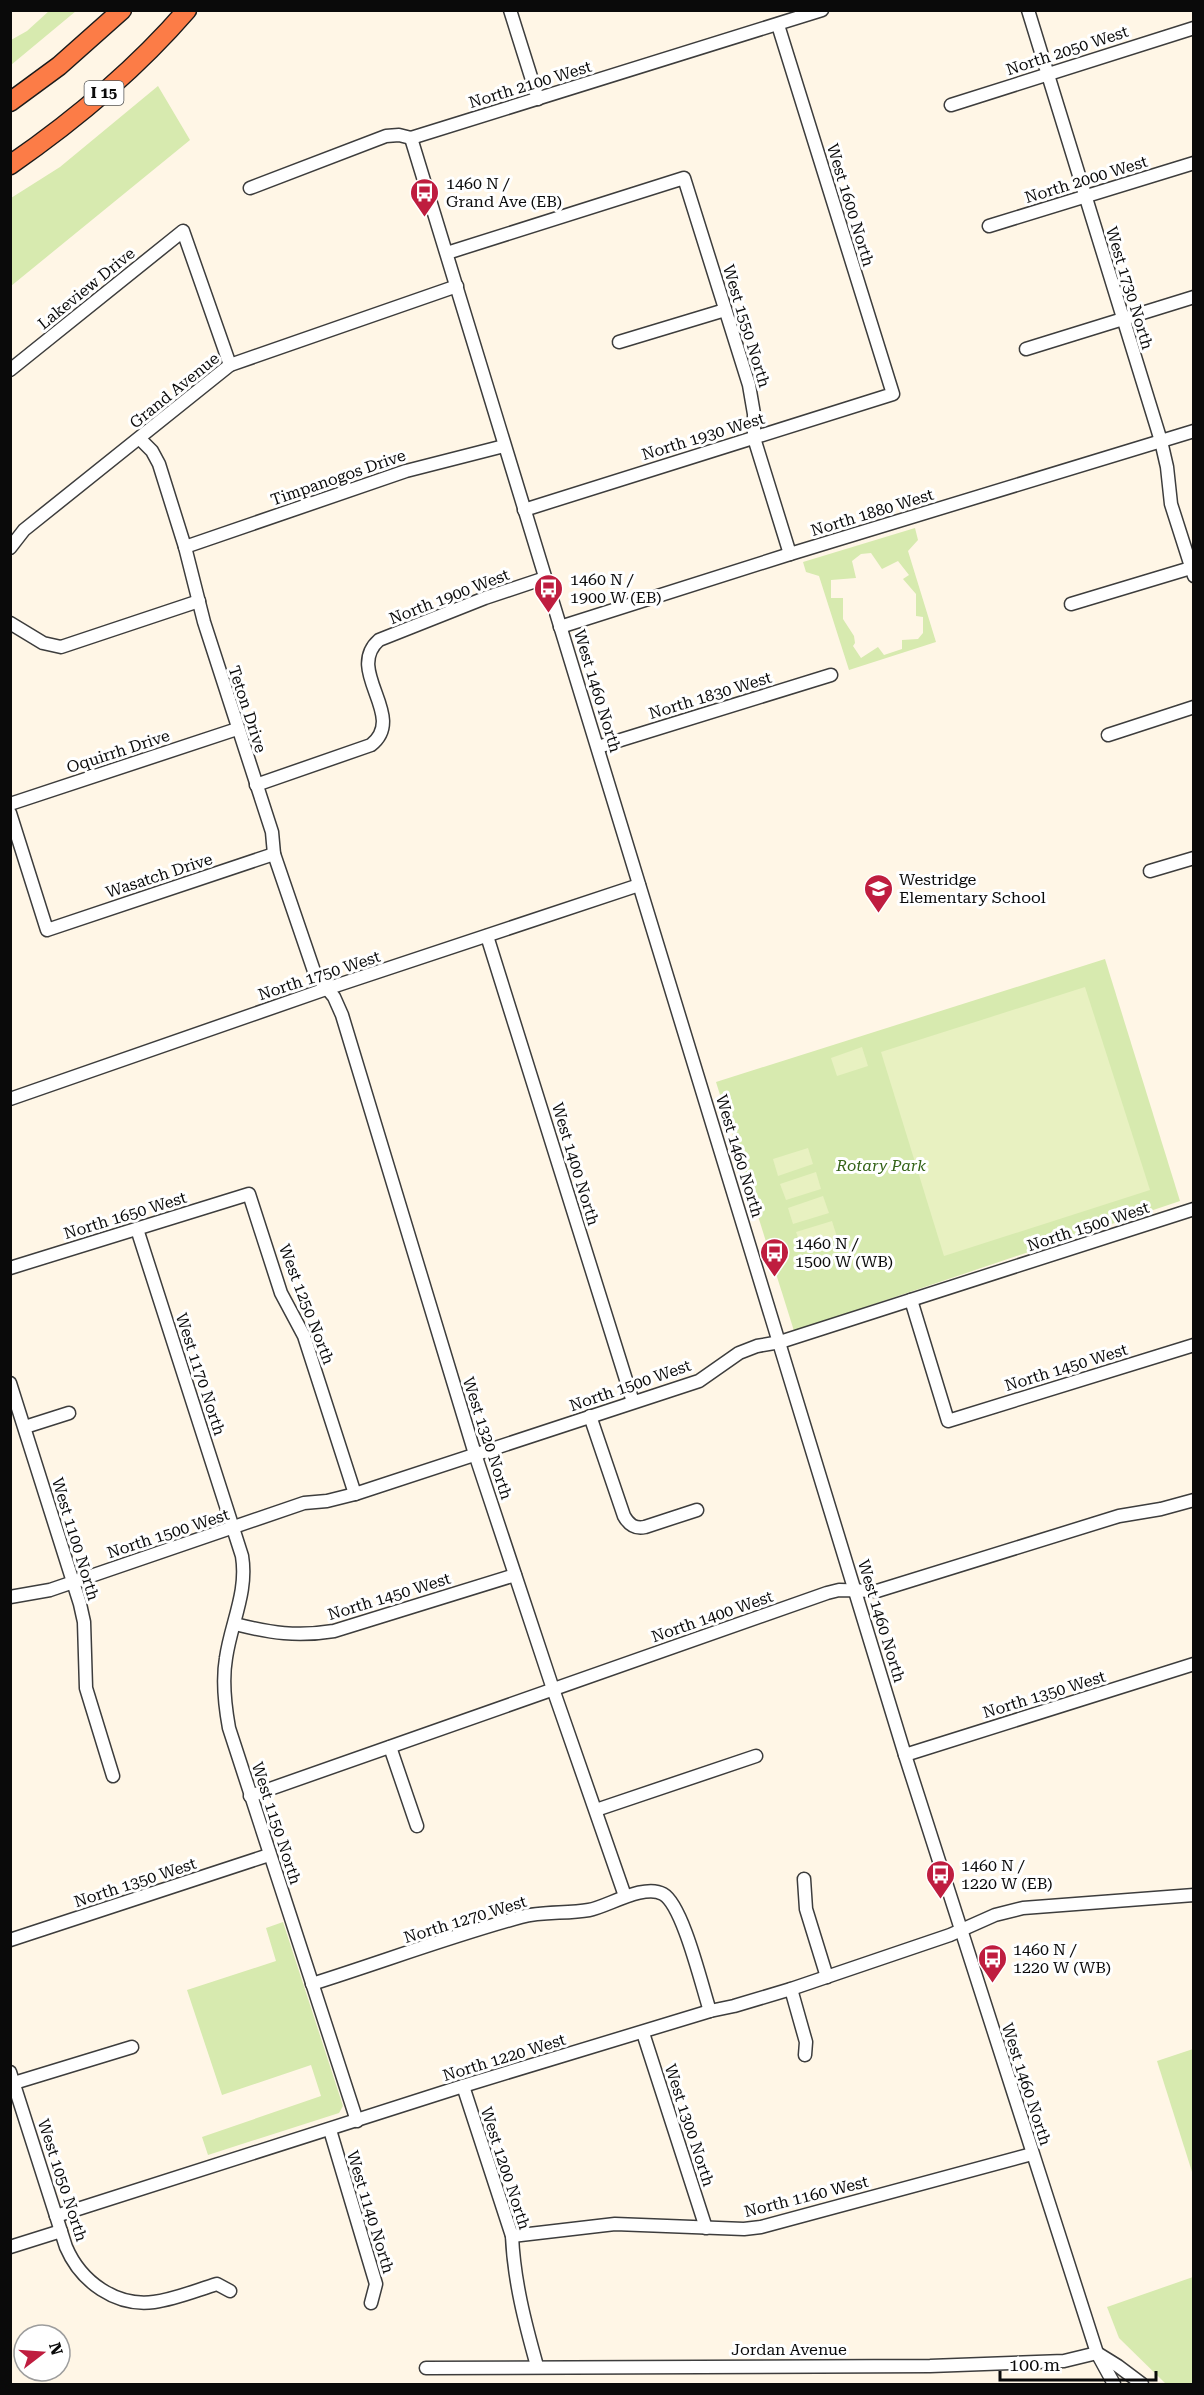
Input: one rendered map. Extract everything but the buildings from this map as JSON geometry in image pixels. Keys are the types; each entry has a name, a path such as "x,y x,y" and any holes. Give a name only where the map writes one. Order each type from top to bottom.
{"highway":[{"path":"10,102 59,66 122,10"},
{"name":"I 15","path":"10,165 108,89 141,59 188,10"}],"street":[{"path":"510,10 538,99"},
{"name":"North 2100 West","path":"250,188 386,136 399,135 411,138 822,10"},
{"name":"West 1730 North","path":"1028,10 1161,441 1167,467 1170,504 1193,570"},
{"name":"West 1600 North","path":"778,25 893,394"},
{"name":"North 2050 West","path":"951,105 1194,28"},
{"name":"West 1460 North","path":"411,138 905,1755 1097,2353 1114,2385"},
{"name":"North 2000 West","path":"988,226 1194,163"},
{"name":"West 1550 North","path":"447,253 684,178 749,385 754,414 754,438 790,554"},
{"name":"Lakeview Drive","path":"10,370 183,231 230,365"},
{"name":"Grand Avenue","path":"10,548 24,530 230,365 457,286"},
{"path":"1026,349 1194,297"},
{"path":"620,342 725,310"},
{"name":"North 1930 West","path":"524,510 893,394"},
{"name":"North 1880 West","path":"560,627 790,554 1194,431"},
{"name":"Teton Drive","path":"140,439 152,451 159,464 185,547 204,622 272,832 274,854 315,974 327,989"},
{"name":"Timpanogos Drive","path":"185,547 406,471 504,446"},
{"path":"1071,604 1193,570"},
{"name":"North 1900 West","path":"256,785 371,745 382,733 384,722 367,664 369,651 379,640 485,598 545,578"},
{"path":"10,623 43,643 61,647 199,601"},
{"name":"North 1830 West","path":"598,747 831,675"},
{"path":"1108,735 1194,707"},
{"name":"Oquirrh Drive","path":"10,804 237,729"},
{"name":"Wasatch Drive","path":"10,813 47,930 274,854"},
{"path":"1150,872 1194,858"},
{"name":"North 1750 West","path":"10,1099 327,989 639,885"},
{"name":"West 1400 North","path":"487,936 633,1402"},
{"name":"West 1320 North","path":"327,989 334,997 342,1015 475,1454 625,1896"},
{"name":"North 1650 West","path":"10,1268 249,1194"},
{"name":"West 1250 North","path":"249,1194 281,1293 304,1336 355,1494"},
{"name":"North 1500 West","path":"10,1597 31,1594 73,1582 304,1503 327,1502 355,1494 699,1381 739,1353 757,1346 780,1342 1194,1209"},
{"name":"West 1170 North","path":"137,1229 233,1529"},
{"name":"North 1450 West","path":"911,1300 948,1421 1194,1344"},
{"name":"West 1100 North","path":"10,1383 84,1622 86,1688 113,1776"},
{"path":"24,1427 69,1413"},
{"path":"590,1416 624,1516 631,1525 638,1528 645,1527 697,1510"},
{"name":"North 1400 West","path":"250,1796 827,1593 839,1590 876,1591 1119,1516 1161,1509 1194,1500"},
{"name":"West 1150 North","path":"233,1529 244,1571 235,1624 226,1658 225,1698 229,1728 357,2121"},
{"name":"North 1450 West","path":"235,1624 278,1634 294,1635 334,1631 515,1575"},
{"name":"North 1350 West","path":"905,1755 1194,1664"},
{"path":"390,1747 417,1826"},
{"path":"596,1810 756,1756"},
{"name":"North 1350 West","path":"10,1940 269,1855"},
{"path":"804,1879 806,1909 827,1977"},
{"name":"North 1270 West","path":"312,1984 523,1916 591,1910 625,1896 653,1892 664,1894 683,1924 710,2011"},
{"name":"North 1220 West","path":"56,2216 463,2086 790,1989 950,1935 995,1915 1023,1908 1194,1895"},
{"path":"790,1989 806,2042 805,2055"},
{"name":"West 1300 North","path":"643,2032 706,2228"},
{"path":"12,2078 132,2047"},
{"name":"West 1050 North","path":"12,2078 61,2231 77,2268 100,2288 117,2297 140,2302 166,2300 217,2284 230,2291"},
{"name":"West 1200 North","path":"463,2086 512,2236 521,2307 537,2366"},
{"name":"West 1140 North","path":"330,2130 376,2284 371,2303"},
{"name":"North 1160 West","path":"512,2236 615,2224 744,2229 761,2227 1032,2154"},
{"path":"10,2247 61,2231"},
{"path":"1097,2353 1142,2385"},
{"name":"Jordan Avenue","path":"426,2368 930,2366 1064,2361 1097,2353"}],"green space":[{"path":"49,11 76,11 11,65 11,40 27,31"},
{"path":"158,86 190,140 11,286 11,198 60,167"},
{"path":"915,528 918,540 908,551 936,642 849,670 819,576 806,572 803,562","holes":["871,553 882,569 898,561 909,575 903,579 916,594 916,616 923,617 923,633 918,639 902,640 902,649 884,655 878,647 861,658 853,646 854,636 843,619 843,598 831,598 831,580 856,578 852,561 861,554"]},
{"name":"Rotary Park","path":"1105,959 1180,1201 794,1331 716,1082"},
{"path":"1085,987 1150,1190 944,1256 881,1052"},
{"path":"862,1047 868,1066 837,1076 831,1058"},
{"path":"808,1148 813,1164 778,1176 773,1159"},
{"path":"816,1172 821,1189 786,1200 780,1184"},
{"path":"823,1196 829,1213 793,1224 788,1208"},
{"path":"832,1221 837,1237 802,1249 796,1232"},
{"path":"283,1922 343,2106 339,2113 208,2155 202,2137 321,2096 311,2065 222,2095 187,1990 276,1961 266,1928"},
{"path":"1194,2049 1193,2175 1157,2061"},
{"path":"1193,2277 1193,2384 1166,2384 1119,2338 1107,2307"}],"place":[{"name":"1460 N / Grand Ave (EB)","path":"425,218"},
{"name":"1460 N / 1900 W (EB)","path":"549,614"},
{"name":"Westridge Elementary School","path":"878,914"},
{"name":"1460 N / 1500 W (WB)","path":"774,1278"},
{"name":"1460 N / 1220 W (EB)","path":"940,1900"},
{"name":"1460 N / 1220 W (WB)","path":"992,1984"}]}
